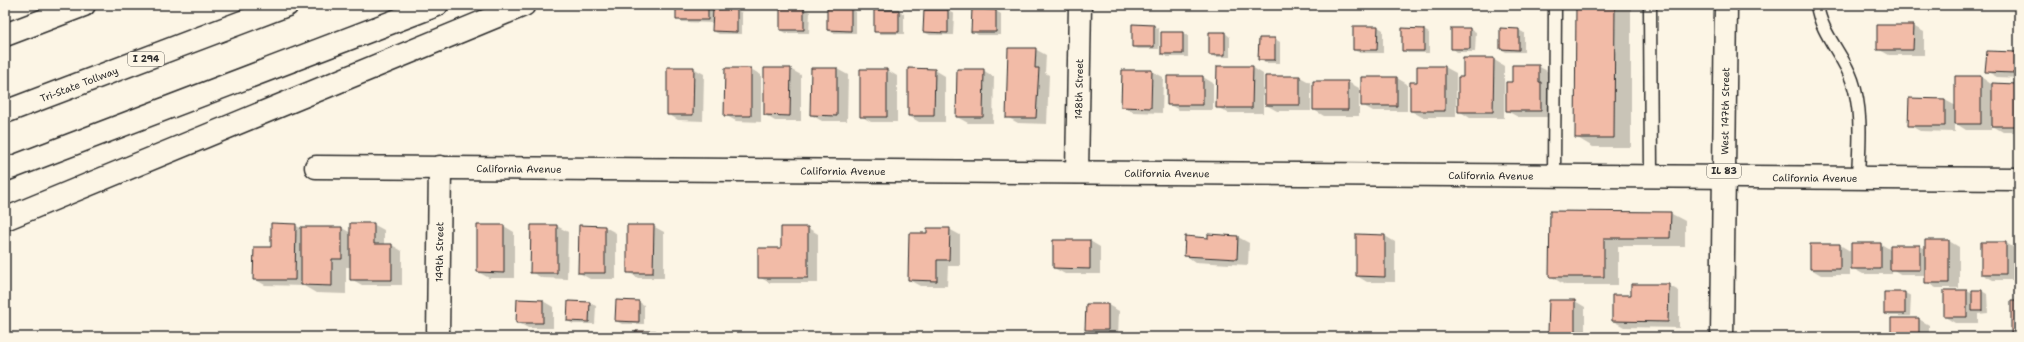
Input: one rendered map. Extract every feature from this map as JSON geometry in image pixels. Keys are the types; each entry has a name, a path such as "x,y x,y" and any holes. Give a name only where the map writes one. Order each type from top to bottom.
{"main road":[{"path":"5,35 84,5"},
{"name":"Tri-State Tollway","path":"5,112 287,5"},
{"path":"5,170 437,5"},
{"path":"5,219 524,5"},
{"name":"148th Street","path":"1077,172 1080,5"},
{"name":"West 147th Street","path":"1722,337 1726,5"},
{"name":"California Avenue","path":"316,167 2019,179"},
{"name":"149th Street","path":"438,337 440,168"}],"lane":[{"path":"1554,176 1555,5"},
{"path":"1650,5 1651,176"},
{"path":"1817,5 1818,13 1830,41 1852,79 1856,93 1860,129 1858,178"}],"building":[{"path":"676,5 708,5 708,20 676,20"},
{"path":"1576,5 1615,5 1614,138 1575,138"},
{"path":"780,8 804,8 804,30 780,30"},
{"path":"827,8 851,8 851,31 827,30"},
{"path":"713,9 737,9 737,32 712,31"},
{"path":"972,9 996,10 996,32 971,32"},
{"path":"874,10 899,10 899,32 874,32"},
{"path":"924,10 948,10 948,33 923,32"},
{"path":"1132,24 1154,25 1154,47 1132,47"},
{"path":"1877,25 1914,25 1913,50 1877,50"},
{"path":"1353,26 1378,26 1377,50 1353,50"},
{"path":"1402,28 1424,29 1424,51 1402,51"},
{"path":"1451,28 1470,28 1470,49 1451,49"},
{"path":"1500,28 1519,29 1519,50 1500,49"},
{"path":"1161,32 1183,32 1183,54 1161,54"},
{"path":"1209,32 1225,32 1225,55 1209,55"},
{"path":"1259,38 1275,38 1275,60 1258,60"},
{"path":"1008,48 1036,48 1035,68 1039,68 1036,118 1006,118"},
{"path":"1987,51 2016,52 2015,73 1985,72"},
{"path":"1463,58 1494,58 1493,112 1458,112 1458,77 1463,77"},
{"path":"1512,65 1539,65 1539,82 1541,82 1541,111 1506,111 1506,82 1512,82"},
{"path":"1217,66 1253,66 1252,108 1216,108"},
{"path":"1417,66 1445,66 1445,111 1410,111 1410,82 1417,82"},
{"path":"667,67 694,67 693,115 667,115"},
{"path":"725,68 751,68 751,116 724,116"},
{"path":"764,68 791,68 790,116 764,115"},
{"path":"811,68 837,68 837,116 810,115"},
{"path":"908,68 935,69 934,116 908,116"},
{"path":"860,69 887,69 887,117 860,117"},
{"path":"957,69 984,69 983,117 956,117"},
{"path":"1122,70 1152,70 1151,108 1121,107"},
{"path":"1167,76 1203,76 1203,105 1167,105"},
{"path":"1265,76 1300,76 1300,105 1265,105"},
{"path":"1955,76 1981,76 1981,124 1955,124"},
{"path":"1361,77 1397,77 1397,106 1361,106"},
{"path":"1313,81 1348,81 1348,110 1313,110"},
{"path":"1992,83 2016,84 2016,126 1992,126"},
{"path":"1909,98 1945,99 1945,126 1908,126"},
{"path":"1550,211 1671,212 1670,238 1604,238 1604,277 1549,277"},
{"path":"271,223 296,224 295,280 253,280 254,247 271,247"},
{"path":"350,223 374,223 374,244 392,244 392,280 350,280"},
{"path":"477,225 504,225 504,273 477,272"},
{"path":"531,225 557,225 557,273 530,273"},
{"path":"579,225 605,226 605,273 578,273"},
{"path":"627,225 654,225 653,273 627,273"},
{"path":"301,227 342,227 342,259 332,259 332,286 301,285"},
{"path":"781,227 808,227 808,278 758,278 758,248 781,248"},
{"path":"927,228 950,228 949,260 937,260 937,281 908,280 909,233 927,233"},
{"path":"1208,234 1238,236 1237,259 1184,256 1185,236 1208,238"},
{"path":"1356,234 1385,235 1385,277 1356,276"},
{"path":"1053,240 1090,240 1090,269 1053,268"},
{"path":"1925,240 1949,240 1949,283 1925,283"},
{"path":"1981,242 2006,242 2006,274 1981,274"},
{"path":"1851,243 1881,243 1881,269 1851,269"},
{"path":"1810,244 1840,244 1840,269 1810,269"},
{"path":"1890,245 1920,245 1920,270 1890,270"},
{"path":"1631,284 1669,284 1668,322 1612,321 1612,295 1631,295"},
{"path":"1944,290 1967,290 1967,317 1944,317"},
{"path":"1972,290 1982,290 1982,311 1972,311"},
{"path":"1884,292 1905,292 1905,314 1884,314"},
{"path":"517,299 543,300 543,323 516,323"},
{"path":"616,300 639,301 639,322 615,321"},
{"path":"1549,300 1575,300 1575,333 1548,333"},
{"path":"2011,300 2019,300 2019,337 2011,337"},
{"path":"568,301 590,302 589,322 567,321"},
{"path":"1086,304 1108,304 1108,330 1085,330"},
{"path":"1891,318 1919,318 1919,337 1891,337"},
{"path":"636,331 656,331 656,337 635,337"},
{"path":"588,334 607,334 607,337 588,337"},
{"path":"372,335 396,335 396,337 372,337"},
{"path":"540,335 559,335 559,337 540,337"},
{"path":"826,335 850,335 850,337 826,337"},
{"path":"1859,335 1883,336 1883,337 1859,337"}]}
